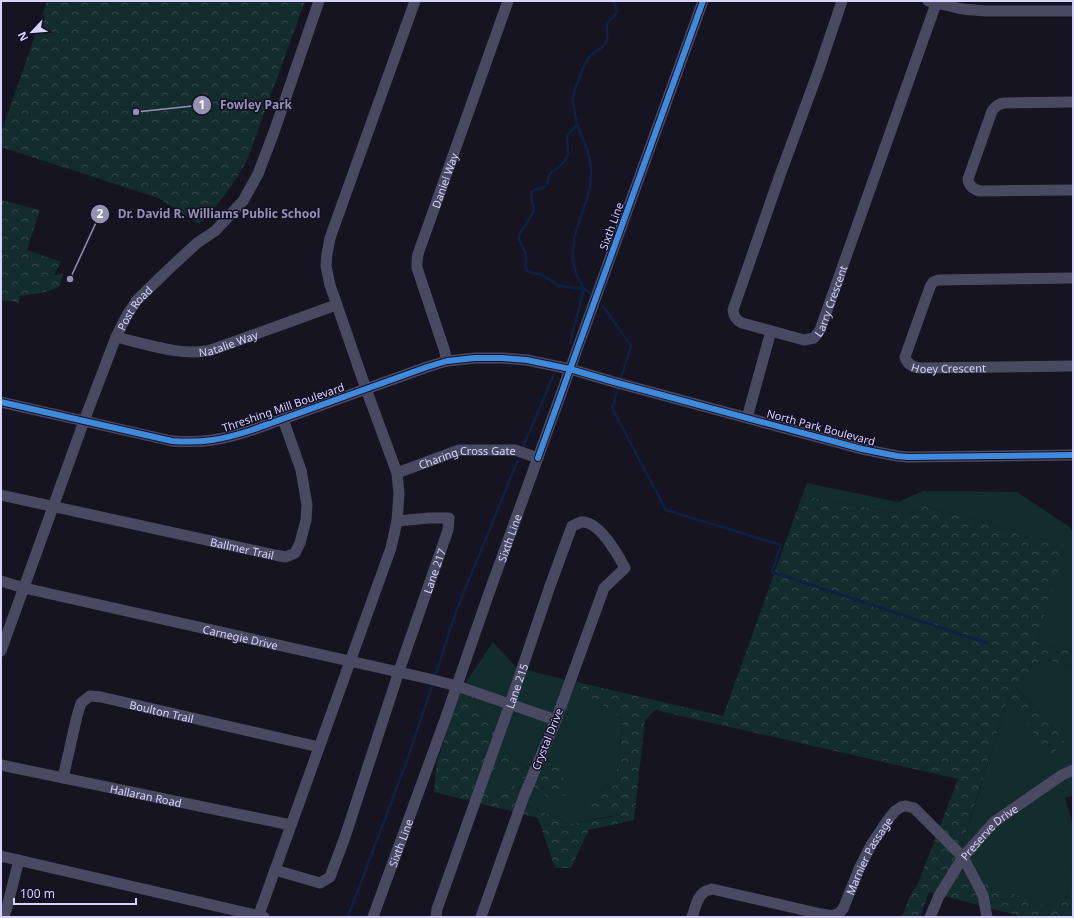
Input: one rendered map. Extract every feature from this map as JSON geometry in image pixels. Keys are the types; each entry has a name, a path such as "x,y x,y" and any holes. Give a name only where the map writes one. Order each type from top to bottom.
{"street":[{"name":"Post Road","path":"1,651 116,337 127,315 142,296 197,243 215,231 243,201 258,174 274,132 319,1"},
{"path":"1,856 260,916 291,825 391,548 397,521 399,494 397,473 336,304 330,286 326,266 330,238 416,1"},
{"name":"Daniel Way","path":"447,361 418,272 418,254 508,1"},
{"name":"Sixth Line","path":"373,917 703,1"},
{"name":"Larry Crescent","path":"842,1 733,310 734,317 737,321 804,340 814,338 817,334 934,2"},
{"path":"934,2 962,9 985,11 1073,11"},
{"path":"1073,102 1004,103 995,106 968,179 971,187 979,191 1073,190"},
{"name":"Hoey Crescent","path":"1073,278 938,280 930,287 905,357 913,367 920,368 1073,366"},
{"name":"Natalie Way","path":"116,337 177,351 193,353 202,352 214,349 336,304"},
{"path":"747,418 772,331"},
{"name":"Threshing Mill Boulevard","path":"1,402 172,440 196,442 232,437 447,361 475,358 502,358 527,360 570,369"},
{"name":"North Park Boulevard","path":"570,369 747,418 868,450 897,456 1073,455"},
{"name":"Ballmer Trail","path":"1,495 286,557 295,553 300,543 306,520 307,505 300,470 283,419"},
{"name":"Charing Cross Gate","path":"397,473 459,450 515,450 538,458"},
{"name":"Lane 217","path":"397,521 449,518 448,530 399,672"},
{"name":"Lane 215","path":"436,917 437,909 572,526 581,522 595,526 616,551 625,568"},
{"name":"Crystal Drive","path":"481,917 524,796 556,720 604,588 625,568"},
{"name":"Carnegie Drive","path":"1,581 24,588 457,686 556,720"},
{"path":"275,870 320,883 330,877 345,838 399,672"},
{"name":"Boulton Trail","path":"63,778 81,703 90,696 101,697 319,747"},
{"name":"Hallaran Road","path":"1,765 291,825"},
{"name":"Preserve Drive","path":"930,917 939,896 963,857 994,822 1062,775 1073,770"},
{"name":"Marnier Passage","path":"692,917 701,894 712,889 821,914 834,915 839,913 843,909 871,845 895,811 906,806 914,808 963,857 983,895 987,917"},
{"path":"4,917 19,860"}],"green space":[{"path":"47,1 305,1 248,158 226,193 199,224 158,198 1,147 1,133"},
{"path":"1,200 40,210 27,250 61,262 54,275 63,273 60,286 46,292 20,296 19,303 12,301 1,301"},
{"path":"807,483 898,502 923,491 1017,492 1070,527 1073,533 1073,651 1036,642 1065,546 925,506 907,515 802,496"},
{"path":"802,496 907,515 925,506 1066,546 1036,642 1073,651 1073,668 1041,658 1015,687 1065,740 1051,756 1008,698 954,871 1057,911 1068,895 1073,861 1073,917 1024,917 929,892 920,917 902,917 909,898 918,883 958,779 655,710 645,720 634,820 589,830 571,868 555,868 538,818 434,792 437,762 460,691 470,692 510,756 532,771 558,763 568,795 548,798 500,761 482,789 490,797 514,785 529,806 569,824 616,816 582,803 616,779 623,719 564,679 723,716"},
{"path":"493,642 517,668 564,679 623,719 616,779 582,803 617,815 569,824 529,806 514,785 490,797 482,789 500,761 548,798 568,795 510,756 470,692 460,691"},
{"path":"1041,658 1073,668 1073,796 1065,798 1073,825 1073,861 1068,895 1057,912 954,872 1008,698 1051,755 1065,740 1015,687"}],"waterway":[{"path":"590,293 584,289 559,286 543,275 528,272 525,266 526,253 519,240 519,235 534,211 531,194 532,192 546,186 549,175 564,162 568,156 567,137 577,125 573,97 583,69 589,58 606,43 608,21 616,14 614,1"},
{"path":"570,343 584,289 576,273 573,259 573,246 575,234 587,198 591,172 585,142 577,125"},
{"path":"603,306 631,346 620,381"},
{"path":"523,447 553,376"},
{"path":"619,386 612,408 666,510 781,545 772,572 987,643"},
{"path":"436,673 457,609 518,460"},
{"path":"348,917 405,766 432,686"}],"cycle path":[{"path":"538,458 703,1"},
{"path":"1,402 172,441 193,442 222,438 252,430 447,361 475,358 502,358 527,360 570,369 862,449 897,456 1073,455"}],"place":[{"name":"Fowley Park","path":"136,112"},
{"name":"Dr. David R. Williams Public School","path":"70,279"}]}
